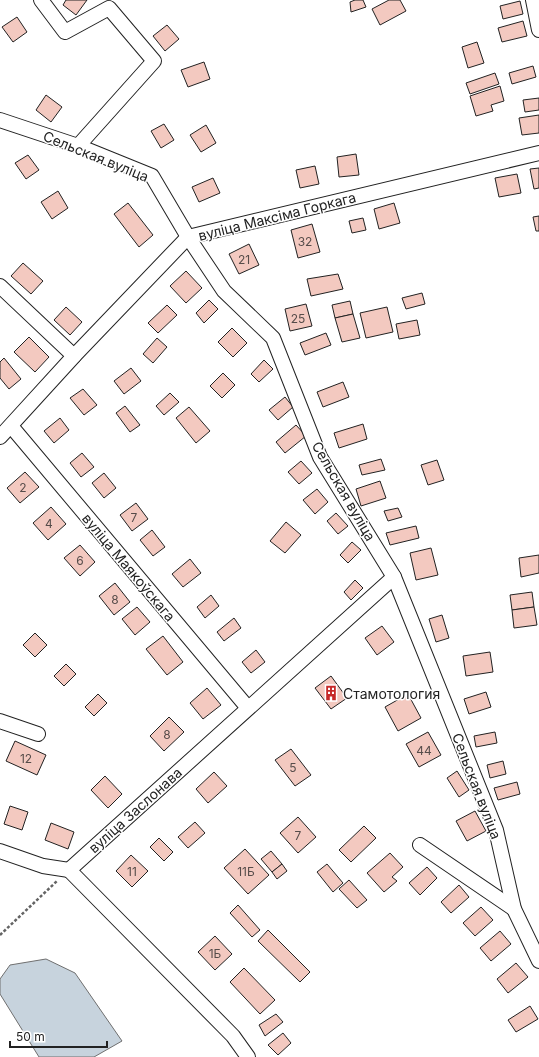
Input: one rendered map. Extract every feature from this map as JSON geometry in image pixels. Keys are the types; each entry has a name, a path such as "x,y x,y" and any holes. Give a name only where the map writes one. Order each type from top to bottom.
{"street":[{"path":"41,0 65,32 109,8 154,61 78,146"},
{"path":"533,0 539,30"},
{"name":"Сельская вуліца","path":"0,120 78,146 152,176 188,237 224,291 273,338 320,456 394,577 496,830 514,909 539,961"},
{"name":"вуліца Максіма Горкага","path":"0,437 74,356 188,237 539,153"},
{"path":"0,286 74,356"},
{"name":"вуліца Маякоўскага","path":"11,426 248,708"},
{"name":"вуліца Заслонава","path":"69,870 394,577"},
{"path":"0,721 38,734"},
{"path":"420,845 514,909"},
{"path":"0,851 43,866 69,870 233,1036 248,1057"}],"path":[{"path":"0,935 69,870"}],"shaded area":[{"path":"46,959 75,973 122,1041 94,1057 39,1057 0,994 0,979 10,965"}],"building":[{"path":"66,0 87,0 76,15 63,5"},
{"path":"355,0 363,0 366,7 351,12 350,2"},
{"path":"389,0 400,0 406,11 380,25 372,9"},
{"path":"520,1 523,14 503,19 500,6"},
{"path":"17,17 27,32 13,42 2,27"},
{"path":"523,21 527,36 502,42 498,28"},
{"path":"167,25 179,39 165,51 153,36"},
{"path":"477,42 484,63 468,68 462,47"},
{"path":"204,62 210,79 188,87 181,70"},
{"path":"533,66 536,77 512,84 509,73"},
{"path":"495,73 499,84 470,94 466,83"},
{"path":"500,86 504,101 491,105 493,111 476,116 470,96"},
{"path":"46,95 62,107 51,122 36,110"},
{"path":"539,98 539,110 525,112 523,100"},
{"path":"539,115 539,133 522,135 519,118"},
{"path":"164,124 174,140 161,148 151,131"},
{"path":"206,125 216,143 201,152 190,135"},
{"path":"356,154 359,175 339,177 337,157"},
{"path":"28,155 39,170 26,179 15,163"},
{"path":"315,166 319,184 300,188 296,170"},
{"path":"539,168 539,188 534,189 530,169"},
{"path":"517,174 521,193 499,197 495,178"},
{"path":"213,178 220,193 199,202 192,187"},
{"path":"58,191 68,208 52,219 41,202"},
{"path":"128,203 153,235 139,247 114,214"},
{"path":"394,203 400,223 379,229 374,209"},
{"path":"539,216 539,231 536,231 533,217"},
{"path":"363,218 366,230 352,233 349,221"},
{"path":"312,224 320,252 298,258 291,230"},
{"path":"249,244 259,265 239,274 229,254"},
{"path":"23,263 43,281 31,294 11,276"},
{"path":"186,271 202,288 186,303 170,286"},
{"path":"338,274 343,289 311,296 307,279"},
{"path":"422,293 425,304 406,309 402,298"},
{"path":"209,300 218,309 204,323 196,313"},
{"path":"350,301 353,314 335,318 332,305"},
{"path":"306,304 312,326 290,331 285,309"},
{"path":"167,305 177,315 158,333 148,323"},
{"path":"66,307 82,322 70,335 54,320"},
{"path":"387,307 393,332 366,338 360,313"},
{"path":"353,314 360,338 342,342 335,318"},
{"path":"417,320 420,335 399,339 396,324"},
{"path":"232,328 247,343 233,357 218,342"},
{"path":"326,333 331,345 305,355 300,343"},
{"path":"29,337 49,357 35,372 14,352"},
{"path":"157,338 167,347 153,363 143,354"},
{"path":"4,358 21,379 9,389 0,378 0,362"},
{"path":"264,360 273,369 259,382 251,374"},
{"path":"131,368 141,381 124,394 114,381"},
{"path":"223,373 235,385 222,398 210,386"},
{"path":"343,382 349,397 323,407 317,392"},
{"path":"83,389 97,405 84,415 70,398"},
{"path":"170,393 179,402 164,415 156,406"},
{"path":"285,397 293,407 278,420 269,410"},
{"path":"125,406 140,425 130,432 116,413"},
{"path":"189,407 210,431 196,443 176,418"},
{"path":"60,418 69,430 54,443 44,431"},
{"path":"363,424 367,439 339,448 334,433"},
{"path":"296,425 306,436 285,453 276,442"},
{"path":"82,453 94,467 81,477 70,463"},
{"path":"381,459 385,470 362,475 359,465"},
{"path":"437,460 444,480 428,485 421,465"},
{"path":"301,461 312,473 299,484 288,472"},
{"path":"25,472 39,487 20,503 7,488"},
{"path":"104,473 116,488 104,498 92,483"},
{"path":"380,481 386,498 361,506 356,489"},
{"path":"317,489 328,502 315,514 303,500"},
{"path":"136,503 148,519 132,531 120,515"},
{"path":"51,507 66,524 48,540 33,523"},
{"path":"398,508 402,517 388,521 384,511"},
{"path":"336,513 348,526 338,534 327,521"},
{"path":"286,522 301,535 285,553 270,541"},
{"path":"416,526 419,538 390,545 386,533"},
{"path":"152,530 165,547 153,556 140,540"},
{"path":"352,542 361,550 348,563 340,555"},
{"path":"80,545 95,562 80,576 64,558"},
{"path":"431,548 438,575 416,580 410,553"},
{"path":"539,555 539,573 521,577 519,558"},
{"path":"190,559 201,573 183,587 172,574"},
{"path":"355,580 363,588 351,600 344,592"},
{"path":"115,583 130,602 114,615 99,596"},
{"path":"532,592 534,607 512,610 510,595"},
{"path":"211,595 219,606 205,618 197,607"},
{"path":"137,607 150,622 135,635 122,619"},
{"path":"534,607 537,625 514,628 512,610"},
{"path":"442,615 449,638 436,642 429,619"},
{"path":"234,618 241,628 224,641 217,632"},
{"path":"382,626 394,642 377,655 365,638"},
{"path":"35,633 47,645 35,657 23,645"},
{"path":"163,636 183,662 167,675 146,649"},
{"path":"256,650 265,662 251,673 242,662"},
{"path":"490,652 493,672 466,676 463,656"},
{"path":"66,664 76,674 64,686 54,676"},
{"name":"Стамотология","path":"331,676 347,698 331,709 315,688"},
{"path":"207,688 221,705 203,719 190,703"},
{"path":"486,692 491,707 469,714 464,699"},
{"path":"98,694 107,703 94,716 85,707"},
{"path":"408,694 421,718 398,731 385,707"},
{"path":"169,717 184,732 164,751 150,736"},
{"path":"428,732 441,755 419,767 406,744"},
{"path":"495,732 497,743 476,747 474,736"},
{"path":"15,741 46,755 37,775 6,761"},
{"path":"291,749 311,775 295,786 275,760"},
{"path":"503,761 506,774 490,778 487,765"},
{"path":"457,771 469,790 459,797 447,778"},
{"path":"214,772 227,786 208,803 196,789"},
{"path":"105,776 122,794 108,808 91,790"},
{"path":"517,782 520,794 498,800 494,788"},
{"path":"10,806 28,812 22,830 4,824"},
{"path":"475,811 486,831 467,841 456,821"},
{"path":"298,817 316,837 298,853 280,833"},
{"path":"195,822 205,833 188,848 178,837"},
{"path":"51,823 74,832 68,849 45,840"},
{"path":"364,826 376,838 351,862 339,850"},
{"path":"159,838 173,852 164,861 150,847"},
{"path":"245,849 269,875 248,894 224,868"},
{"path":"271,851 282,864 272,872 261,859"},
{"path":"390,853 403,867 392,877 397,881 384,892 367,873"},
{"path":"131,855 148,871 132,887 116,871"},
{"path":"282,864 287,871 277,879 272,872"},
{"path":"327,864 343,883 333,892 317,872"},
{"path":"427,867 437,878 420,895 409,883"},
{"path":"349,880 367,900 357,908 339,889"},
{"path":"459,885 469,897 451,913 441,902"},
{"path":"238,905 260,930 252,937 230,913"},
{"path":"481,907 493,920 475,936 463,923"},
{"path":"268,930 310,972 300,982 258,941"},
{"path":"500,931 511,944 491,961 480,948"},
{"path":"215,936 232,954 215,970 198,952"},
{"path":"516,963 528,977 508,993 497,979"},
{"path":"244,968 275,1000 260,1014 230,982"},
{"path":"530,1006 538,1019 516,1032 508,1020"},
{"path":"276,1014 283,1022 265,1036 259,1025"},
{"path":"283,1033 291,1043 278,1055 268,1045"}],"place":[{"name":"Стамотология","path":"331,693"}]}
